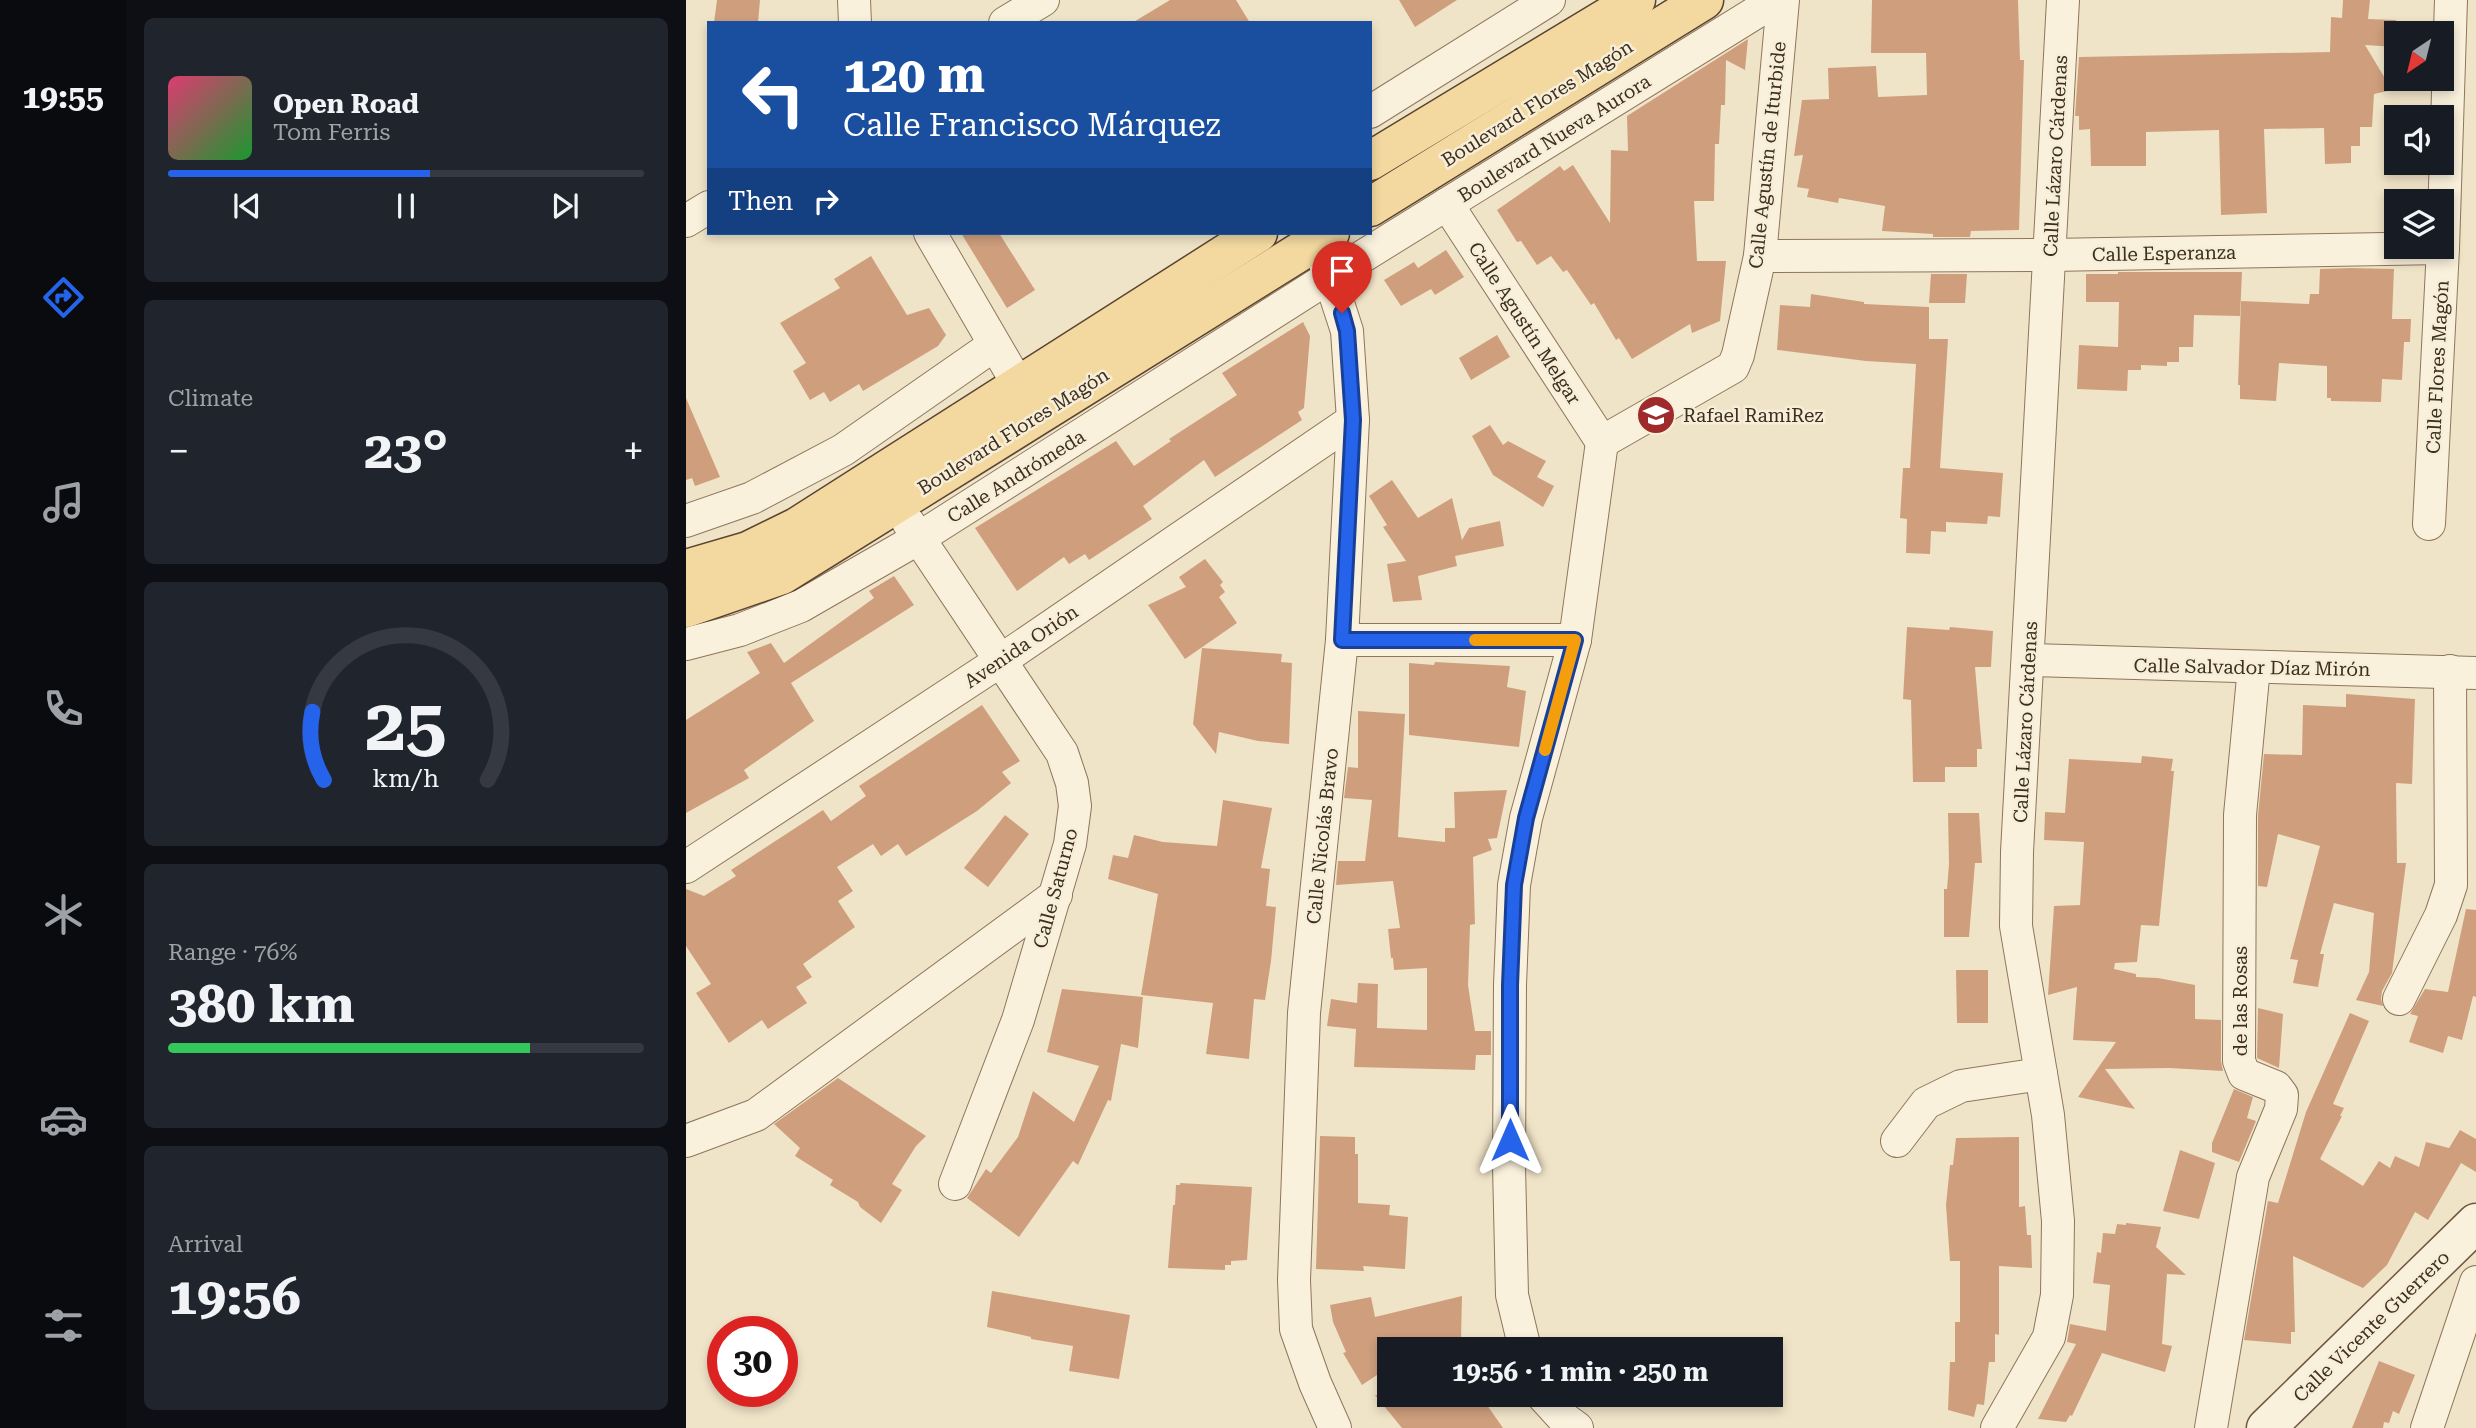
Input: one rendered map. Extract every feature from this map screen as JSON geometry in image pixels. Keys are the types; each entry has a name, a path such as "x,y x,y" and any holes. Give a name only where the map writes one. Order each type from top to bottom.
{"main road":[{"name":"Boulevard Flores Magón","path":"1372,160 1636,0"},
{"name":"Boulevard Flores Magón","path":"1372,206 1704,0"},
{"name":"Boulevard Flores Magón","path":"686,608 791,591 1022,404 1255,235"},
{"name":"Boulevard Flores Magón","path":"686,569 748,551 797,527 1323,237"}],"street":[{"path":"854,0 855,21"},
{"path":"1008,21 1043,0"},
{"path":"1372,111 1549,0"},
{"name":"Boulevard Nueva Aurora","path":"1331,276 1776,0"},
{"name":"Calle Agustín de Iturbide","path":"1602,442 1724,374 1732,367 1738,355 1760,256 1783,0"},
{"name":"Calle Lázaro Cárdenas","path":"1997,1428 2049,1337 2057,1295 2058,1220 2048,1115 2016,926 2017,852 2063,0"},
{"name":"Calle Flores Magón","path":"2445,189 2451,0"},
{"name":"Calle Agustín Melgar","path":"1447,204 1602,442"},
{"path":"686,221 707,208"},
{"path":"931,235 994,345 1046,458"},
{"name":"Calle Nicolás Bravo","path":"1323,237 1347,331 1353,420 1342,640 1304,1013 1294,1280 1296,1329 1315,1383 1335,1428"},
{"name":"Calle Esperanza","path":"1760,256 2050,255 2384,249"},
{"name":"Calle Flores Magón","path":"2429,524 2442,259"},
{"name":"Calle Andrómeda","path":"686,644 740,630 791,591 919,538 1331,276"},
{"path":"686,521 752,498 844,450 994,345"},
{"name":"Avenida Orión","path":"686,867 1000,661 1353,420"},
{"path":"1522,1337 1512,1294 1510,985 1514,885 1526,818 1575,640 1602,442"},
{"name":"Calle Saturno","path":"896,505 1062,753 1076,806 1070,844 1018,1020 955,1184"},
{"path":"1342,640 1575,640"},
{"name":"Calle Salvador Díaz Mirón","path":"2028,660 2463,672"},
{"name":"de las Rosas","path":"2211,1428 2253,1177 2281,1109 2282,1095 2276,1087 2244,1074 2239,1061 2240,815 2254,667"},
{"path":"2399,999 2441,915 2451,885 2463,672"},
{"path":"686,1141 756,1115 1056,895"},
{"path":"1897,1141 1926,1103 1962,1086 2041,1074"},
{"name":"Calle Vicente Guerrero","path":"2266,1428 2476,1223"},
{"path":"2427,1428 2476,1282"},
{"path":"1552,1407 1562,1418 1577,1428"}],"building":[{"path":"717,0 760,0 758,21 714,21"},
{"path":"1170,0 1236,0 1249,21 1135,21"},
{"path":"1399,0 1457,0 1415,27"},
{"path":"1872,0 2018,0 2020,60 2024,60 2019,230 1971,231 1970,237 1933,237 1933,234 1882,231 1885,206 1839,198 1838,203 1807,197 1809,189 1797,187 1803,155 1794,156 1802,100 1829,99 1828,68 1876,66 1878,97 1927,95 1926,53 1871,53"},
{"path":"2343,0 2370,0 2368,19 2396,20 2384,21 2384,46 2365,45 2384,77 2384,91 2388,91 2374,94 2372,127 2360,127 2360,146 2351,146 2351,163 2325,164 2324,128 2264,129 2267,213 2221,215 2219,130 2146,132 2146,166 2091,166 2090,129 2079,130 2079,116 2075,116 2079,57 2330,52 2331,17 2342,18"},
{"path":"1748,39 1745,70 1726,60 1725,105 1721,105 1719,144 1715,144 1714,201 1694,201 1697,261 1726,261 1720,321 1692,333 1690,324 1632,359 1619,338 1616,340 1594,303 1591,305 1567,270 1563,272 1551,256 1537,265 1521,241 1517,242 1497,210 1560,166 1564,171 1573,165 1610,223 1611,150 1628,151 1627,116"},
{"path":"962,235 1000,235 1035,290 1007,308"},
{"path":"1446,250 1464,277 1435,295 1431,289 1401,306 1384,280 1414,262 1418,268"},
{"path":"871,256 907,315 929,308 946,335 938,346 863,391 859,384 830,402 824,392 810,400 793,371 806,363 780,323 840,288 834,279"},
{"path":"2320,269 2394,269 2392,319 2411,319 2410,342 2404,342 2402,380 2382,379 2381,402 2331,401 2331,398 2327,398 2327,366 2279,363 2276,401 2240,399 2238,385 2241,301 2309,304 2310,294 2319,294"},
{"path":"2242,272 2240,316 2194,315 2193,347 2179,347 2179,362 2167,362 2167,366 2141,365 2141,370 2128,370 2127,391 2077,389 2079,345 2118,347 2119,302 2086,302 2086,274"},
{"path":"1931,274 1967,274 1965,303 1929,303"},
{"path":"1811,294 1864,304 1929,307 1929,339 1948,339 1940,468 2003,473 2000,517 1988,516 1987,524 1946,522 1946,532 1931,531 1930,554 1906,553 1907,519 1900,518 1903,468 1910,468 1916,364 1777,350 1780,305 1810,307"},
{"path":"1303,322 1310,336 1304,408 1298,412 1302,420 1215,477 1204,460 1143,506 1152,519 1089,560 1085,554 1069,564 1064,557 1017,591 975,528 1116,441 1134,466 1171,441 1169,439 1237,395 1222,373"},
{"path":"1497,335 1510,357 1471,380 1459,358"},
{"path":"686,398 720,477 695,486 692,478 686,480"},
{"path":"1490,425 1503,445 1508,441 1546,461 1537,477 1554,486 1543,507 1493,475 1472,436"},
{"path":"1392,480 1418,518 1452,498 1462,540 1469,528 1500,521 1504,546 1455,556 1457,566 1418,576 1422,600 1393,602 1387,564 1406,561 1383,527 1387,525 1369,496"},
{"path":"1205,559 1223,582 1220,585 1225,592 1219,597 1237,623 1185,659 1148,605 1186,587 1179,577"},
{"path":"894,576 914,605 791,683 814,721 744,770 749,778 686,813 686,720 760,673 747,652 771,643 784,663 874,598 869,591"},
{"path":"1907,627 1993,631 1991,667 1975,667 1982,749 1977,749 1977,767 1945,767 1945,782 1913,782 1911,700 1903,699"},
{"path":"1202,648 1282,654 1281,662 1292,663 1289,744 1258,741 1219,732 1216,754 1193,724"},
{"path":"1435,662 1510,666 1507,687 1526,691 1519,747 1409,735 1409,663 1434,665"},
{"path":"2346,694 2415,699 2412,784 2396,783 2397,863 2406,863 2392,973 2382,991 2383,1006 2356,1000 2369,972 2374,913 2334,903 2320,954 2324,954 2318,987 2293,983 2298,960 2290,959 2320,846 2278,834 2267,887 2258,886 2258,816 2264,754 2302,755 2303,705 2346,707"},
{"path":"982,705 1020,761 1002,772 1011,783 977,811 906,856 898,844 881,856 873,844 837,867 853,891 838,901 855,927 803,964 812,977 796,987 807,1003 768,1029 762,1020 729,1043 696,993 711,984 686,946 686,889 704,896 736,876 731,870 823,810 831,821 866,796 859,786"},
{"path":"1358,711 1405,714 1398,837 1445,842 1445,828 1455,828 1454,792 1507,790 1497,838 1488,839 1492,850 1473,857 1475,924 1470,925 1468,985 1475,1031 1491,1031 1491,1055 1476,1055 1475,1070 1354,1067 1356,1029 1327,1026 1331,999 1357,1003 1358,983 1378,984 1377,1028 1427,1030 1427,968 1394,970 1391,958 1388,929 1400,928 1393,881 1336,885 1338,861 1365,861 1372,800 1344,798 1348,767 1358,768"},
{"path":"2142,756 2173,759 2159,926 2141,925 2137,962 2115,963 2114,969 2136,974 2136,977 2195,985 2195,1019 2221,1020 2223,1071 2105,1069 2135,1109 2078,1097 2116,1042 2073,1040 2077,987 2048,995 2054,906 2080,905 2084,842 2044,840 2045,812 2065,813 2069,759 2141,763"},
{"path":"1223,800 1272,808 1261,868 1270,869 1266,906 1276,907 1265,1000 1254,999 1249,1059 1206,1054 1213,1003 1141,995 1158,894 1108,879 1113,855 1128,858 1134,835 1163,842 1217,846"},
{"path":"1948,813 1979,813 1982,863 1975,863 1969,937 1944,937 1944,889 1947,889 1949,864"},
{"path":"1005,815 1029,834 988,887 964,868"},
{"path":"2466,909 2476,910 2476,997 2473,996 2462,1040 2448,1036 2443,1053 2409,1042 2418,1016 2410,1014 2425,989 2448,992"},
{"path":"1956,970 1988,970 1988,1023 1957,1023"},
{"path":"1062,989 1143,997 1138,1048 1121,1044 1111,1101 1108,1100 1078,1165 1073,1161 1019,1237 967,1198 986,1169 991,1173 1018,1137 1033,1091 1074,1122 1099,1066 1047,1052"},
{"path":"2258,1008 2283,1014 2279,1068 2257,1058"},
{"path":"2350,1013 2369,1021 2333,1104 2344,1108 2342,1116 2320,1159 2363,1186 2379,1161 2390,1168 2395,1156 2419,1167 2426,1142 2449,1148 2460,1130 2476,1139 2476,1172 2461,1163 2428,1220 2415,1212 2387,1265 2363,1288 2293,1256 2295,1332 2291,1332 2291,1344 2244,1340 2268,1201 2278,1203 2306,1112"},
{"path":"838,1078 926,1136 916,1146 892,1184 902,1190 881,1223 860,1207 858,1202 830,1185 833,1180 795,1156 800,1148 774,1124"},
{"path":"2234,1089 2253,1097 2247,1118 2256,1121 2239,1162 2212,1152 2212,1143"},
{"path":"1320,1136 1355,1137 1355,1154 1358,1154 1358,1203 1390,1205 1389,1215 1408,1217 1405,1269 1363,1266 1364,1271 1316,1269"},
{"path":"2019,1137 2019,1207 2025,1206 2027,1235 2031,1235 2032,1268 1999,1266 1999,1335 1995,1334 1995,1362 1989,1362 1984,1405 1977,1404 1974,1417 1948,1410 1950,1362 1955,1362 1955,1322 1960,1322 1960,1261 1950,1261 1946,1205 1950,1165 1953,1165 1956,1138"},
{"path":"2180,1150 2215,1163 2199,1219 2163,1211"},
{"path":"1180,1183 1252,1187 1247,1260 1231,1261 1231,1265 1225,1265 1225,1270 1168,1268 1173,1205 1176,1185"},
{"path":"2117,1224 2161,1227 2156,1247 2186,1275 2167,1274 2162,1344 2172,1346 2165,1372 2102,1353 2072,1416 2070,1415 2066,1422 2038,1419 2076,1344 2067,1342 2070,1324 2106,1331 2110,1285 2093,1283 2097,1252 2101,1253 2103,1233 2115,1234"},
{"path":"992,1291 1130,1315 1119,1379 1069,1371 1073,1346 1031,1339 987,1327"},
{"path":"1462,1296 1461,1337 1377,1337 1377,1375 1362,1385 1343,1353 1346,1352 1333,1322 1330,1305 1371,1297 1375,1317"},
{"path":"2379,1361 2415,1375 2399,1414 2393,1411 2389,1423 2384,1422 2383,1428 2352,1428"},
{"path":"1385,1407 1488,1407 1503,1428 1402,1428"}],"slow traffic":[{"path":"1475,640 1575,640 1545,750"}],"place":[{"name":"Rafael RamiRez","path":"1656,415"}],"route":[{"path":"1342,313 1347,331 1353,420 1342,640 1575,640 1526,818 1514,885 1510,985 1510,1140"}]}
